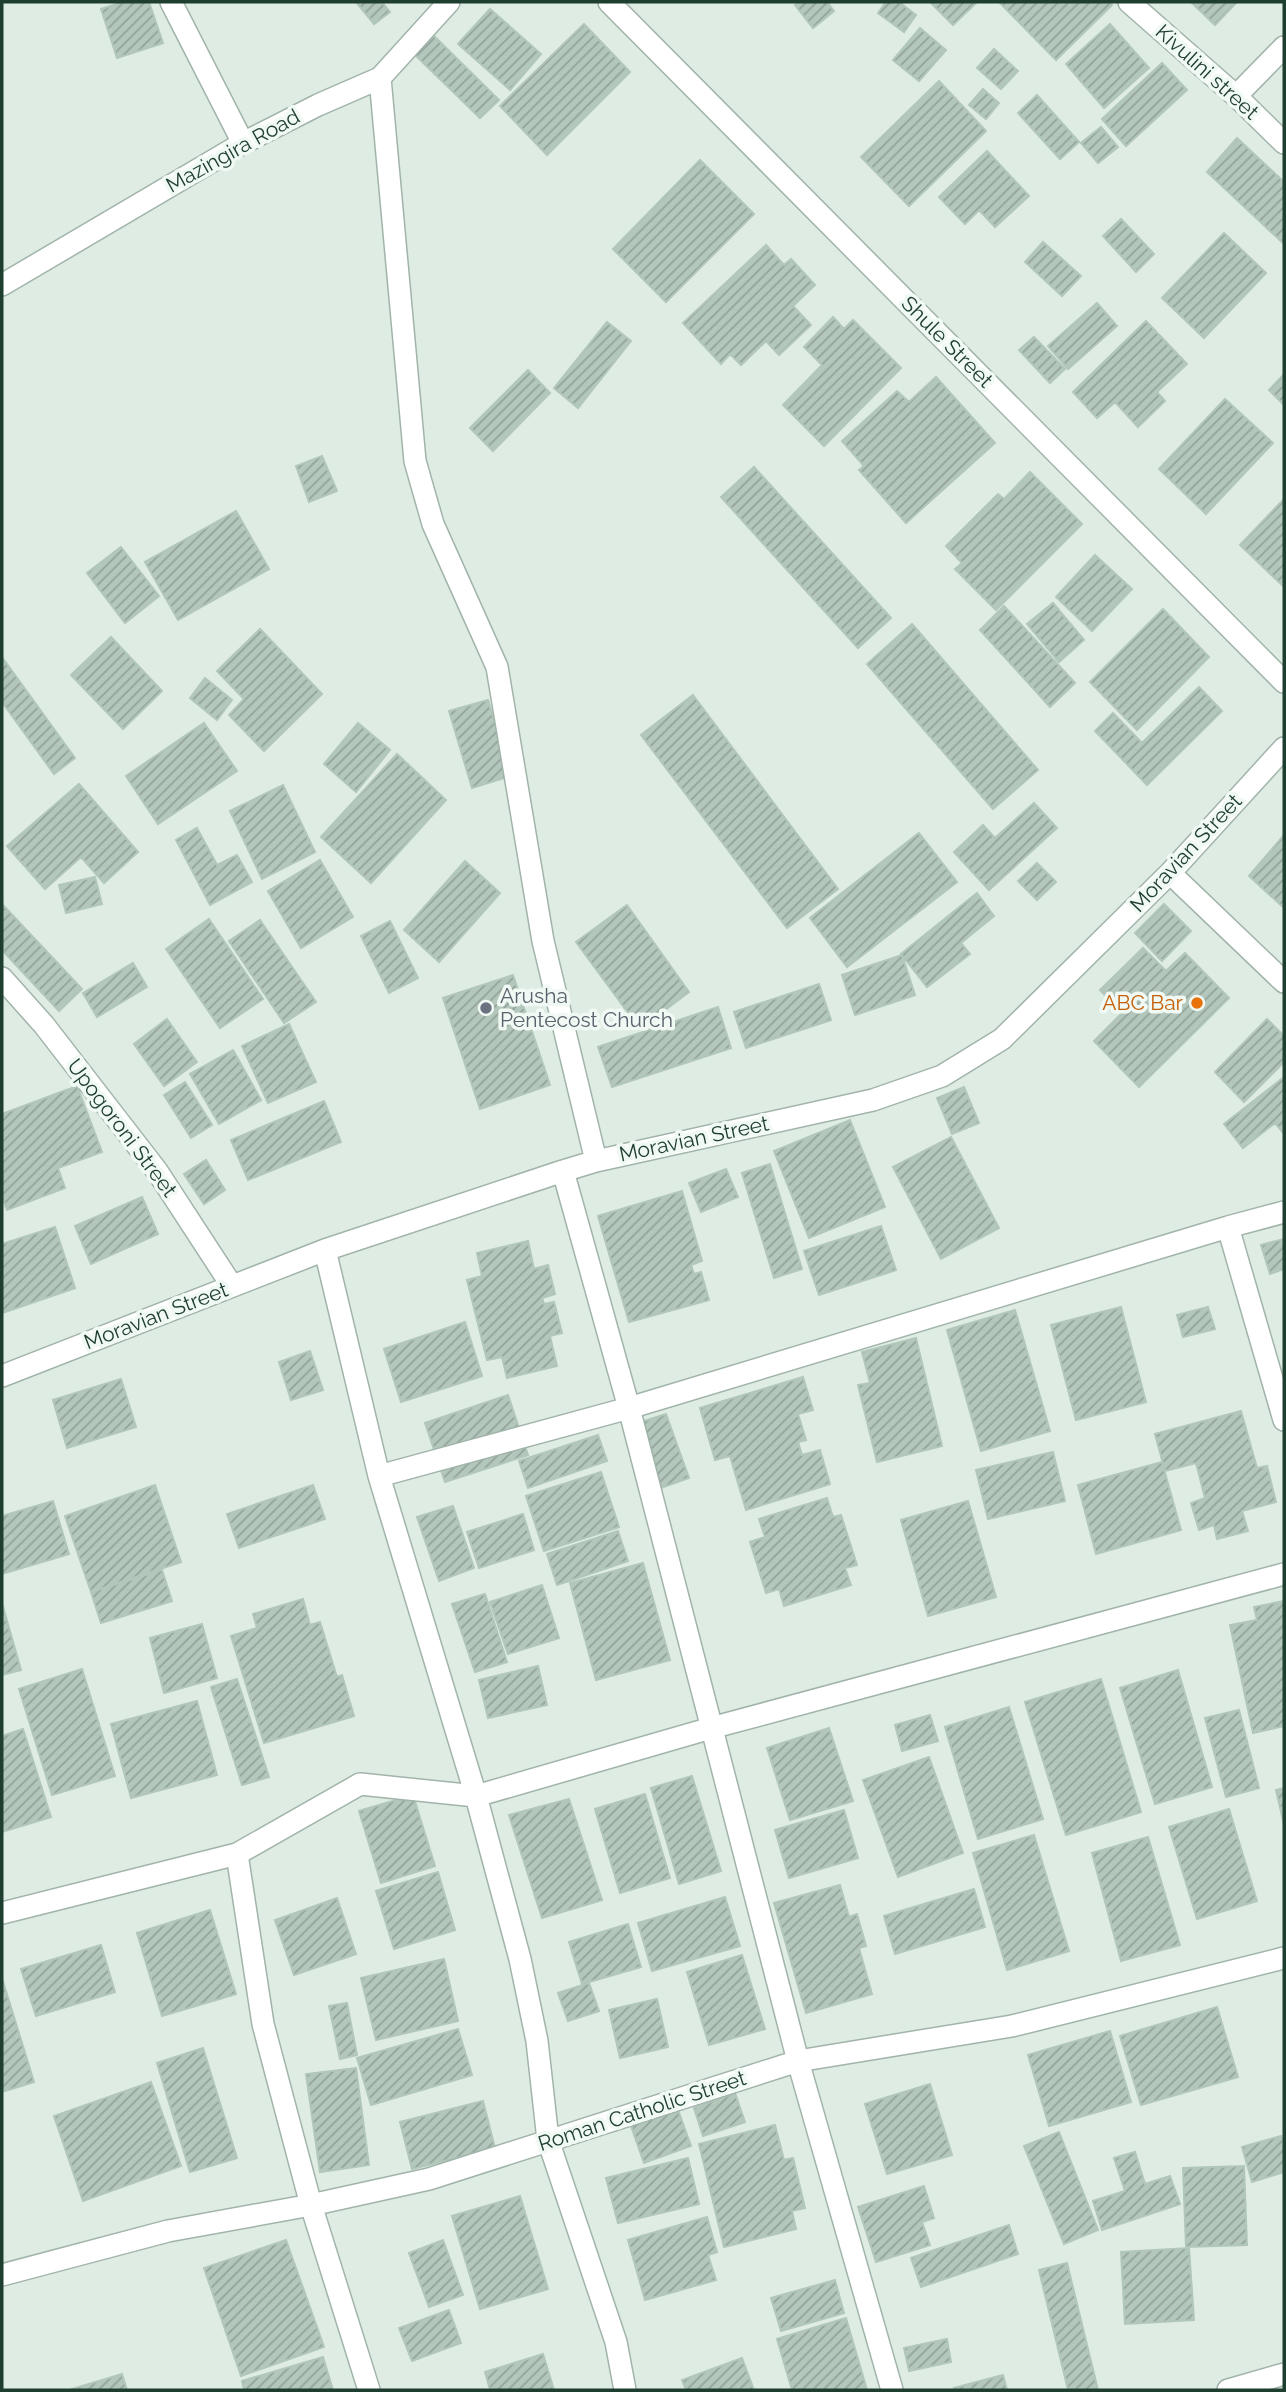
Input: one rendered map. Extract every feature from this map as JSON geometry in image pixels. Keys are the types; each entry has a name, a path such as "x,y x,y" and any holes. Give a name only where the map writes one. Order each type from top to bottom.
{"street":[{"path":"171,2 243,143"},
{"name":"Mazingira Road","path":"2,285 243,143 330,99 380,78 449,2"},
{"name":"Shule Street","path":"609,2 1284,682"},
{"name":"Kivulini street","path":"1129,2 1236,96 1284,143"},
{"path":"1236,96 1284,47"},
{"path":"380,78 415,461 433,524 497,667 543,941 596,1161"},
{"name":"Moravian Street","path":"2,1376 325,1250 563,1171 596,1161 873,1100 942,1076 1002,1039 1170,873 1284,748"},
{"path":"1170,873 1284,982"},
{"name":"Upogoroni Street","path":"2,978 44,1025 157,1171 232,1286"},
{"path":"563,1171 629,1408 798,2061 892,2390"},
{"path":"379,1476 629,1408 1284,1212"},
{"path":"1228,1227 1284,1420"},
{"path":"325,1250 379,1476 476,1796 520,1959 537,2041 548,2140 615,2342 625,2390"},
{"path":"2,1913 237,1854 360,1784 476,1796 711,1728 1284,1574"},
{"path":"237,1854 263,2024 310,2205 369,2390"},
{"name":"Roman Catholic Street","path":"2,2276 59,2258 167,2231 310,2205 429,2179 798,2061 1012,2026 1284,1958"},
{"path":"1228,2390 1284,2374"}],"building":[{"path":"123,2 149,2 163,43 117,58 101,9"},
{"path":"356,2 382,2 390,12 374,24"},
{"path":"800,2 827,2 834,11 813,28 795,5"},
{"path":"886,2 899,2 916,15 904,32 878,13"},
{"path":"930,2 977,2 953,25"},
{"path":"999,2 1109,2 1112,5 1056,60"},
{"path":"1191,2 1237,2 1215,25"},
{"path":"490,9 541,54 510,90 458,44"},
{"path":"584,24 630,72 547,155 500,106"},
{"path":"1110,24 1149,68 1104,108 1066,64"},
{"path":"920,28 946,50 919,81 893,60"},
{"path":"430,32 499,100 480,118 411,51"},
{"path":"994,49 1018,71 1001,89 977,68"},
{"path":"1162,63 1187,90 1126,146 1102,119"},
{"path":"939,81 986,131 909,206 861,157"},
{"path":"983,89 999,103 986,119 969,105"},
{"path":"1037,95 1079,142 1060,159 1018,113"},
{"path":"1101,127 1118,147 1098,163 1081,143"},
{"path":"1237,138 1284,182 1284,244 1207,172"},
{"path":"987,151 1029,196 995,227 979,210 965,224 939,197"},
{"path":"700,160 754,214 666,302 613,249"},
{"path":"1121,219 1154,254 1136,272 1103,236"},
{"path":"1224,233 1266,273 1204,338 1162,298"},
{"path":"1043,242 1081,276 1062,296 1025,262"},
{"path":"766,245 784,265 791,259 815,285 793,306 811,325 779,355 766,341 741,365 730,354 721,364 683,323"},
{"path":"1097,303 1117,326 1068,369 1048,346"},
{"path":"833,317 844,329 853,320 901,368 824,446 783,405 822,365 804,347"},
{"path":"1146,321 1187,364 1157,392 1165,401 1138,427 1115,402 1097,418 1073,392"},
{"path":"607,322 631,341 578,408 554,388"},
{"path":"1034,337 1065,369 1050,383 1019,350"},
{"path":"528,370 550,393 493,451 470,428"},
{"path":"1284,374 1284,405 1269,390"},
{"path":"936,377 995,443 906,523 859,470 864,466 842,441 897,391 909,402"},
{"path":"1225,399 1273,443 1206,514 1159,469"},
{"path":"322,456 337,491 309,502 296,466"},
{"path":"754,467 891,618 858,648 721,497"},
{"path":"1030,472 1082,524 996,610 955,569 962,563 946,546 998,494 1004,499"},
{"path":"1284,499 1284,587 1240,545"},
{"path":"236,511 269,569 178,620 145,562"},
{"path":"121,547 159,596 125,623 87,573"},
{"path":"1095,555 1132,589 1092,631 1056,597"},
{"path":"1053,603 1084,640 1059,662 1027,624"},
{"path":"1004,606 1075,683 1050,707 980,630"},
{"path":"1163,609 1209,657 1137,730 1090,682"},
{"path":"912,624 1038,770 993,809 867,664"},
{"path":"260,629 322,694 264,751 229,715 244,699 217,671"},
{"path":"111,637 162,691 123,729 71,675"},
{"path":"2,657 75,758 54,774 2,702"},
{"path":"205,678 232,700 217,720 190,698"},
{"path":"1199,687 1222,711 1147,785 1095,731 1113,713 1142,743"},
{"path":"693,695 838,889 787,928 641,735"},
{"path":"488,700 511,776 472,788 449,711"},
{"path":"204,723 237,771 158,824 126,776"},
{"path":"358,723 390,750 356,792 324,764"},
{"path":"397,754 446,800 371,883 321,837"},
{"path":"79,784 138,852 104,883 81,857 45,889 7,846"},
{"path":"283,785 315,852 262,879 230,811"},
{"path":"1034,803 1057,828 989,890 954,852 983,825 995,838"},
{"path":"197,828 217,865 237,855 252,882 210,905 176,840"},
{"path":"919,833 957,882 847,967 810,918"},
{"path":"1284,835 1284,908 1249,876"},
{"path":"320,860 353,917 301,948 268,891"},
{"path":"465,861 500,893 439,962 404,930"},
{"path":"1037,863 1056,882 1037,900 1018,881"},
{"path":"95,877 102,904 66,913 59,885"},
{"path":"977,893 994,916 961,943 970,954 927,987 901,954"},
{"path":"2,904 82,989 59,1011 2,950"},
{"path":"1164,904 1191,931 1162,961 1135,933"},
{"path":"627,905 689,992 640,1029 576,942"},
{"path":"209,919 263,999 220,1028 166,949"},
{"path":"260,920 316,1002 284,1023 229,941"},
{"path":"390,921 418,978 389,993 361,936"},
{"path":"1143,948 1166,971 1185,953 1229,998 1139,1087 1094,1041 1122,1013 1100,990"},
{"path":"902,955 915,995 855,1015 842,975"},
{"path":"133,963 147,987 97,1017 83,993"},
{"path":"513,975 550,1085 480,1109 443,998"},
{"path":"819,984 831,1020 746,1048 734,1012"},
{"path":"718,1007 731,1048 612,1087 598,1047"},
{"path":"167,1019 197,1062 164,1086 134,1044"},
{"path":"1267,1019 1284,1036 1284,1062 1244,1102 1215,1072"},
{"path":"289,1024 316,1082 268,1103 242,1046"},
{"path":"233,1050 261,1100 219,1124 190,1074"},
{"path":"1284,1077 1284,1134 1275,1123 1243,1148 1224,1124"},
{"path":"185,1082 212,1125 191,1138 164,1095"},
{"path":"77,1086 102,1152 58,1168 65,1188 7,1210 2,1197 2,1114"},
{"path":"964,1087 979,1123 952,1134 937,1098"},
{"path":"324,1101 341,1142 248,1180 231,1140"},
{"path":"850,1120 885,1207 809,1238 774,1151"},
{"path":"951,1137 999,1228 941,1259 893,1167"},
{"path":"206,1160 225,1190 204,1204 184,1174"},
{"path":"770,1164 802,1269 774,1278 742,1173"},
{"path":"726,1169 738,1197 701,1212 689,1183"},
{"path":"682,1191 702,1261 691,1265 694,1274 701,1272 709,1300 629,1322 598,1216"},
{"path":"142,1197 158,1234 91,1264 75,1226"},
{"path":"881,1226 896,1270 819,1295 804,1251"},
{"path":"55,1227 75,1288 2,1313 2,1244"},
{"path":"1284,1239 1284,1269 1270,1274 1261,1245"},
{"path":"528,1241 534,1269 548,1265 555,1294 542,1298 544,1304 554,1302 562,1333 550,1336 557,1366 507,1378 502,1357 487,1360 467,1280 482,1276 477,1253"},
{"path":"1121,1307 1146,1402 1076,1420 1051,1325"},
{"path":"1208,1307 1215,1329 1183,1337 1177,1315"},
{"path":"1015,1310 1050,1431 981,1451 947,1330"},
{"path":"465,1322 482,1376 401,1402 384,1349"},
{"path":"916,1338 942,1446 877,1462 858,1385 870,1383 862,1352"},
{"path":"310,1351 323,1390 291,1400 279,1362"},
{"path":"803,1377 813,1410 798,1414 806,1440 798,1442 802,1455 820,1450 830,1484 746,1510 730,1456 715,1460 700,1408"},
{"path":"121,1379 136,1427 67,1448 53,1400"},
{"path":"508,1395 528,1455 445,1482 425,1423"},
{"path":"1241,1411 1257,1468 1267,1466 1276,1502 1242,1511 1248,1531 1217,1539 1214,1525 1199,1530 1191,1503 1205,1498 1196,1463 1165,1471 1155,1434"},
{"path":"666,1414 689,1478 661,1488 638,1423"},
{"path":"598,1435 607,1461 528,1488 519,1461"},
{"path":"1053,1452 1065,1501 988,1519 976,1470"},
{"path":"1162,1462 1181,1530 1096,1554 1078,1485"},
{"path":"601,1472 619,1527 544,1551 526,1496"},
{"path":"155,1485 181,1562 91,1592 65,1516"},
{"path":"313,1485 325,1519 239,1548 227,1514"},
{"path":"827,1498 833,1517 841,1515 857,1565 845,1568 851,1585 784,1606 779,1589 766,1593 750,1542 765,1537 759,1519"},
{"path":"53,1501 69,1554 2,1574 2,1516"},
{"path":"968,1501 996,1597 928,1616 901,1520"},
{"path":"453,1506 474,1568 439,1581 417,1517"},
{"path":"523,1514 534,1550 479,1568 467,1532"},
{"path":"618,1531 628,1561 557,1585 547,1554"},
{"path":"643,1563 670,1660 596,1680 570,1583"},
{"path":"162,1570 172,1601 101,1623 91,1592"},
{"path":"542,1585 559,1638 508,1654 490,1602"},
{"path":"485,1594 507,1662 475,1672 452,1604"},
{"path":"303,1599 310,1625 320,1622 337,1677 342,1675 354,1716 264,1743 231,1636 257,1628 253,1614"},
{"path":"1284,1601 1284,1726 1253,1733 1230,1625 1257,1620 1254,1607"},
{"path":"2,1603 21,1670 2,1675"},
{"path":"202,1624 217,1678 164,1693 150,1638"},
{"path":"538,1666 547,1705 488,1718 479,1680"},
{"path":"82,1669 115,1776 52,1795 19,1689"},
{"path":"1178,1670 1212,1787 1155,1804 1120,1688"},
{"path":"237,1679 269,1777 242,1785 211,1687"},
{"path":"1101,1679 1141,1812 1066,1835 1025,1702"},
{"path":"197,1701 217,1775 131,1798 111,1724"},
{"path":"1009,1707 1043,1819 978,1839 945,1727"},
{"path":"1239,1710 1259,1788 1226,1797 1205,1718"},
{"path":"930,1715 938,1741 902,1751 895,1725"},
{"path":"829,1728 853,1801 790,1820 767,1748"},
{"path":"23,1729 51,1817 2,1832 2,1736"},
{"path":"929,1757 963,1853 898,1877 863,1780"},
{"path":"692,1776 721,1871 679,1884 651,1788"},
{"path":"1284,1788 1284,1825 1276,1790"},
{"path":"645,1794 670,1878 620,1893 595,1809"},
{"path":"413,1795 435,1866 381,1883 359,1811"},
{"path":"569,1799 602,1900 542,1918 509,1815"},
{"path":"1229,1809 1257,1901 1197,1919 1169,1827"},
{"path":"844,1810 858,1858 789,1878 775,1830"},
{"path":"1034,1835 1069,1951 1007,1970 973,1853"},
{"path":"1148,1837 1180,1945 1121,1961 1092,1853"},
{"path":"438,1872 455,1930 394,1949 376,1891"},
{"path":"840,1885 849,1917 857,1914 866,1946 859,1948 872,1994 806,2013 774,1903"},
{"path":"974,1889 985,1927 895,1954 884,1916"},
{"path":"725,1897 740,1946 652,1971 638,1923"},
{"path":"337,1898 356,1954 294,1975 275,1920"},
{"path":"210,1910 236,1994 162,2016 137,1933"},
{"path":"628,1924 641,1967 582,1984 569,1942"},
{"path":"101,1945 115,1992 36,2016 21,1969"},
{"path":"742,1955 765,2029 709,2045 687,1972"},
{"path":"444,1959 458,2021 376,2040 361,1978"},
{"path":"2,1978 34,2082 2,2092"},
{"path":"589,1983 599,2011 568,2021 558,1993"},
{"path":"657,1999 668,2047 620,2058 609,2010"},
{"path":"347,2003 357,2055 340,2059 329,2006"},
{"path":"1217,2007 1238,2077 1141,2105 1120,2036"},
{"path":"458,2029 472,2075 371,2105 357,2058"},
{"path":"1110,2031 1131,2102 1049,2126 1028,2055"},
{"path":"203,2048 237,2158 190,2172 157,2063"},
{"path":"356,2068 369,2165 320,2172 306,2074"},
{"path":"151,2082 181,2166 83,2201 54,2116"},
{"path":"930,2084 952,2155 887,2174 865,2104"},
{"path":"735,2093 745,2122 703,2136 694,2108"},
{"path":"483,2101 495,2148 412,2169 400,2122"},
{"path":"677,2107 691,2146 644,2163 630,2123"},
{"path":"775,2125 784,2160 793,2158 805,2208 792,2211 796,2229 724,2247 699,2144"},
{"path":"1059,2132 1098,2230 1064,2244 1024,2146"},
{"path":"1281,2136 1284,2146 1284,2172 1252,2182 1242,2147"},
{"path":"1135,2152 1145,2184 1170,2176 1180,2204 1102,2230 1093,2201 1125,2191 1114,2158"},
{"path":"688,2158 699,2204 618,2223 606,2178"},
{"path":"1244,2166 1247,2245 1186,2247 1183,2168"},
{"path":"924,2186 934,2218 922,2222 930,2245 876,2262 858,2207"},
{"path":"520,2196 548,2289 480,2309 452,2216"},
{"path":"707,2217 717,2252 708,2255 716,2280 645,2300 628,2240"},
{"path":"1009,2225 1018,2254 921,2287 911,2258"},
{"path":"286,2240 324,2347 241,2376 204,2268"},
{"path":"443,2240 463,2295 429,2307 409,2253"},
{"path":"1189,2248 1194,2320 1125,2324 1121,2252"},
{"path":"1067,2263 1098,2390 1068,2390 1039,2270"},
{"path":"835,2280 844,2313 781,2331 771,2298"},
{"path":"449,2310 461,2343 412,2361 399,2328"},
{"path":"846,2318 867,2390 792,2390 777,2339"},
{"path":"947,2339 951,2362 909,2371 904,2348"},
{"path":"543,2354 554,2390 490,2390 485,2372"},
{"path":"323,2357 333,2390 244,2390 242,2381"},
{"path":"742,2358 754,2390 686,2390 682,2380"},
{"path":"122,2374 127,2390 69,2390"},
{"path":"1003,2375 1007,2390 954,2388"}],"place":[{"name":"ABC Bar","path":"1197,1003"},
{"name":"Arusha Pentecost Church","path":"486,1008"}]}
